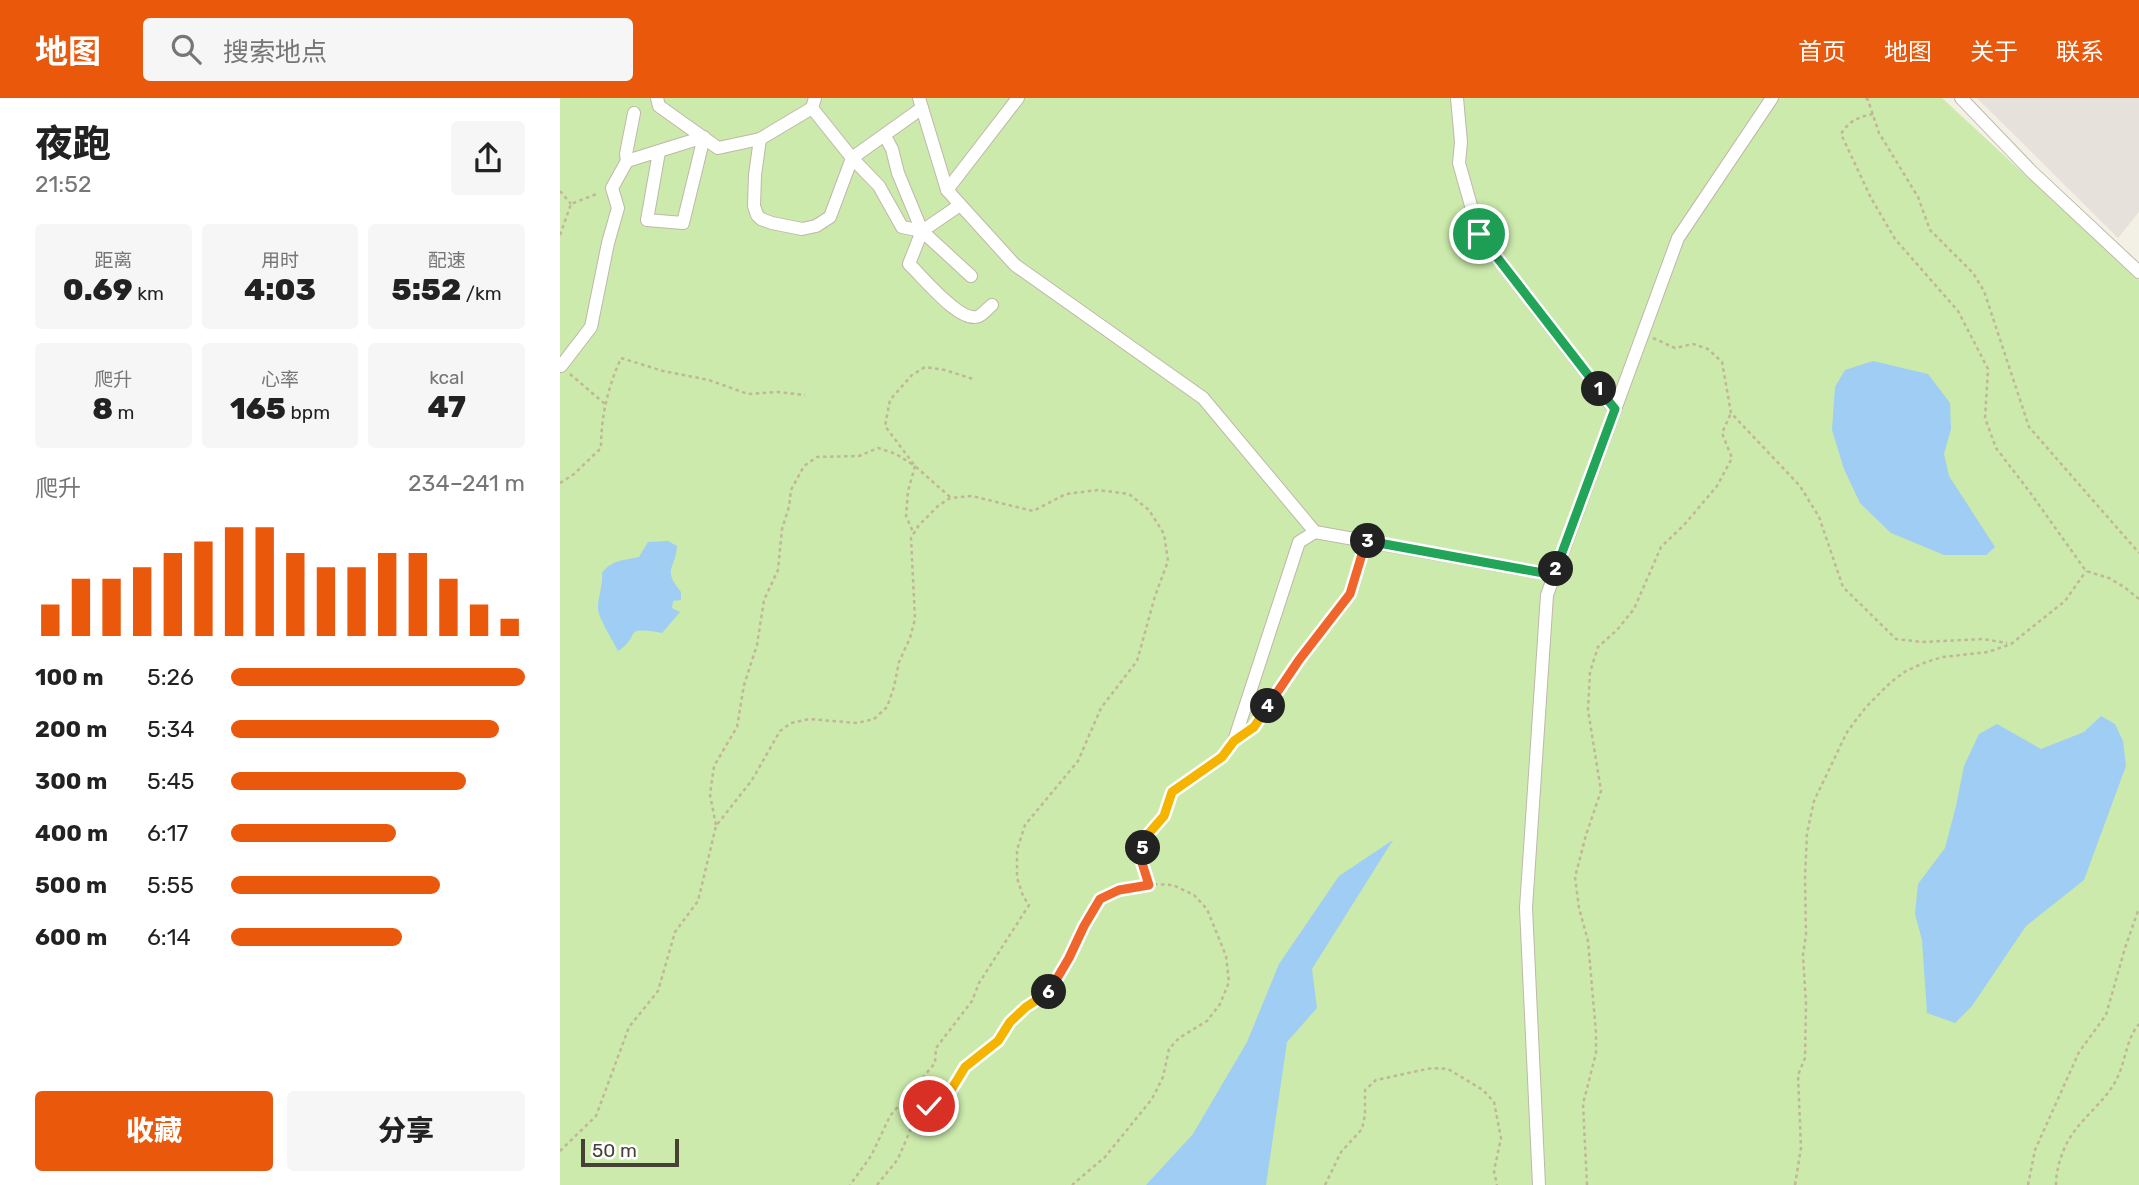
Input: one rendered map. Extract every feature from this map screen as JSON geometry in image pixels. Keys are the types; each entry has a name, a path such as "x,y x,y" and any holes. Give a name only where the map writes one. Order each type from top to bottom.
{"street":[{"path":"657,98 659,106 718,148 760,139 813,103 852,158 878,186 902,227 922,231"},
{"path":"947,190 1003,105 1018,98"},
{"path":"1457,98 1461,142 1459,163 1479,234 1615,409"},
{"path":"1539,1185 1526,908 1547,595 1678,238 1772,98"},
{"path":"1961,98 2032,172 2139,272"},
{"path":"760,139 754,206 761,219 802,229 816,226 830,217 852,158 885,136 921,103 947,190 1015,265 1203,398 1315,532 1554,575"},
{"path":"561,366 591,327 618,208 612,188 627,161 634,113"},
{"path":"885,136 922,231 971,276"},
{"path":"659,152 647,219 683,223 704,137"},
{"path":"627,161 704,137"},
{"path":"878,186 898,173"},
{"path":"960,205 922,231 909,264 957,311 968,317 979,317 992,305"},
{"path":"1234,741 1299,542 1315,532"}],"path":[{"path":"1866,98 1879,133 1918,197 1930,230 1973,273 1984,291 2029,427 2139,553"},
{"path":"1873,114 1859,117 1847,124 1841,134 1895,239 1958,312 1988,369 1985,418 1996,448 2086,571 2109,578 2139,599"},
{"path":"560,235 571,204 612,188"},
{"path":"560,191 571,204"},
{"path":"1642,333 1675,348 1693,344 1708,349 1722,362 1731,413 1800,486 1819,517 1843,587 1896,639 1922,642 1983,639 2011,644"},
{"path":"560,483 574,474 601,448 605,404 621,358 663,371 709,380 748,394 778,392 805,395"},
{"path":"561,366 605,404"},
{"path":"915,466 885,426 890,400 912,375 925,367 973,379"},
{"path":"1587,1185 1583,1104 1596,1053 1597,1032 1588,941 1579,908 1575,877 1601,791 1588,710 1590,672 1598,647 1634,609 1661,547 1717,486 1732,458 1722,433 1731,413"},
{"path":"560,1151 596,1116 629,1027 658,991 675,932 698,901 716,826 710,795 714,766 737,727 744,685 757,645 764,600 778,570 782,529 791,490 804,466 817,457 859,456 878,448 896,454 915,466 950,498"},
{"path":"914,534 906,516 908,491 915,466"},
{"path":"716,826 752,780 779,731 791,723 809,719 857,723 874,719 887,707 899,662 915,619 911,538 919,524 938,506 950,498 972,496 1033,511 1066,494 1098,489 1129,494 1149,510 1164,534 1168,561 1154,596 1137,661 1101,708 1078,761 1025,825 1017,849 1017,877 1029,905 984,975 972,1001 936,1048 935,1063 890,1116 871,1156 850,1185"},
{"path":"1149,885 1142,863 1143,840 1164,816 1172,792 1222,757 1234,741 1254,727 1299,660 1350,594 1366,541"},
{"path":"1795,1185 1801,1148 1798,1075 1805,1058 1805,867 1807,833 1814,801 1847,732 1866,707 1891,682 1926,662 1943,657 1988,652 2011,644 2065,601 2086,571"},
{"path":"877,1185 898,1159 918,1112 951,1090 965,1067 998,1041 1010,1022 1026,1007 1050,990 1100,899 1119,890 1149,885 1172,885 1194,895 1207,909 1226,956 1230,982 1220,1004 1207,1021 1178,1038 1169,1049 1163,1077 1152,1099 1105,1157 1072,1185"},
{"path":"2028,1185 2035,1150 2079,1052 2106,1015 2139,908"},
{"path":"2056,1185 2061,1157 2075,1130 2102,1101 2119,1075 2125,1052 2139,1024"},
{"path":"1325,1185 1341,1152 1363,1129 1365,1090 1376,1080 1432,1068 1448,1069 1483,1090 1494,1102 1501,1138 1494,1171 1497,1185"}],"shaded area":[{"path":"1977,98 2139,98 2139,212 2118,238"}],"green space":[{"path":"560,98 1942,98 2139,280 2139,1185 560,1185"}],"water":[{"path":"1873,361 1928,374 1950,403 1951,429 1944,454 1949,476 1995,547 1986,555 1944,555 1891,533 1860,503 1844,469 1832,430 1835,387 1845,370"},
{"path":"668,541 677,546 671,573 681,592 681,600 673,601 672,608 680,612 662,633 636,631 618,651 599,612 602,573 614,563 639,557 648,542"},
{"path":"2101,716 2115,724 2123,741 2126,766 2084,880 2026,926 1972,1006 1955,1023 1927,1013 1922,940 1915,914 1918,884 1945,848 1964,766 1979,734 1997,724 2041,749 2084,732"},
{"path":"1393,840 1312,969 1317,1008 1287,1042 1266,1185 1146,1185 1193,1134 1247,1042 1279,964 1339,876"}],"route":[{"path":"929,1106 951,1090 965,1067 998,1041 1010,1022 1050,990 1100,899 1119,890 1149,885 1142,863 1143,840 1164,816 1172,792 1222,757 1234,741 1254,727 1299,660 1350,594 1366,541 1554,575 1615,409 1479,234"}]}
